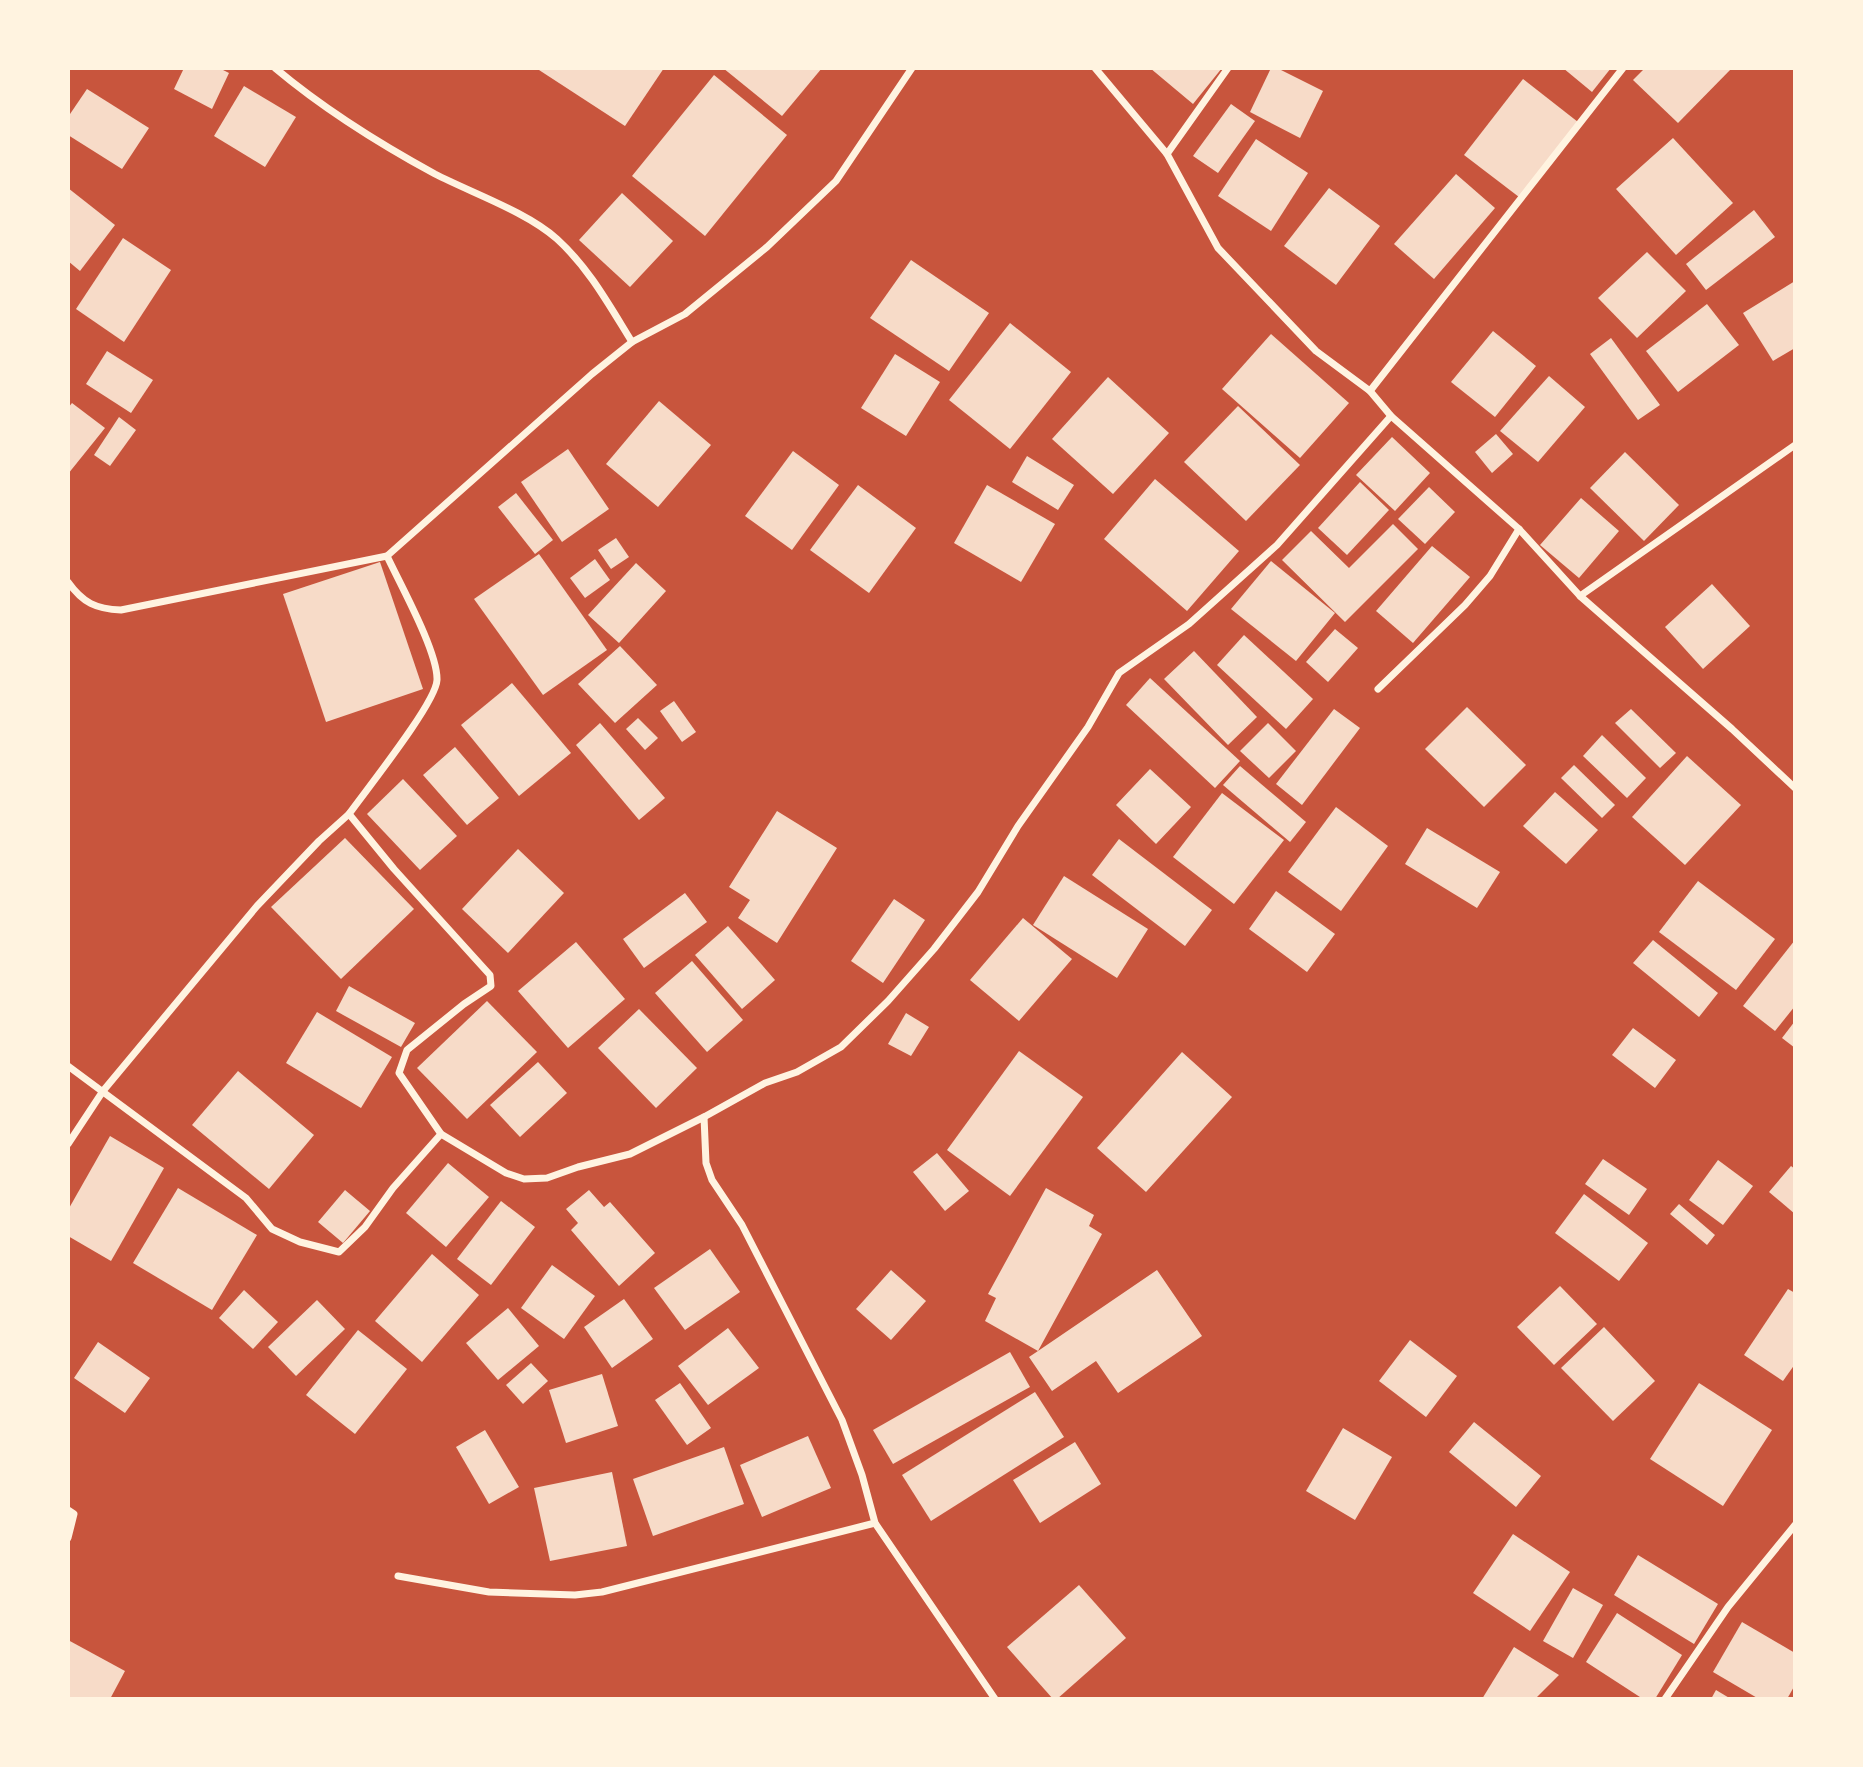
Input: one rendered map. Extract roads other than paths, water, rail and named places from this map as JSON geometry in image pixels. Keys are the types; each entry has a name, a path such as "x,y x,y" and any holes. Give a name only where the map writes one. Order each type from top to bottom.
{"street":[{"path":"275,68 336,116 436,174 524,218 555,237 586,268 632,342"},
{"path":"68,582 76,593 100,609 121,610 387,556 592,374 632,342 685,314 767,247 836,181 912,68"},
{"path":"1095,68 1167,154 1218,248 1316,351 1370,391 1391,416 1519,529 1580,597 1732,729 1795,788"},
{"path":"1167,154 1228,68"},
{"path":"1370,391 1623,68"},
{"path":"349,814 394,869 490,975 491,986 407,1050 399,1073 404,1084 441,1134 506,1173 524,1179 547,1178 630,1154 765,1083 797,1072 841,1047 882,1007 934,949 978,891 1018,826 1088,727 1119,673 1189,624 1277,545 1391,416"},
{"path":"1580,597 1795,445"},
{"path":"1378,689 1465,605 1490,576 1519,529"},
{"path":"68,1144 103,1091 257,906 319,841 349,814 425,710 437,681 429,646 387,556"},
{"path":"68,1066 246,1198 272,1229 300,1242 339,1252 365,1227 393,1188 441,1134"},
{"path":"704,1117 706,1163 712,1180 741,1225 842,1420 862,1475 875,1524 995,1699"},
{"path":"68,1510 74,1514 68,1538"},
{"path":"398,1576 489,1592 575,1595 601,1592 875,1524"},
{"path":"1665,1699 1728,1607 1795,1525"}]}
